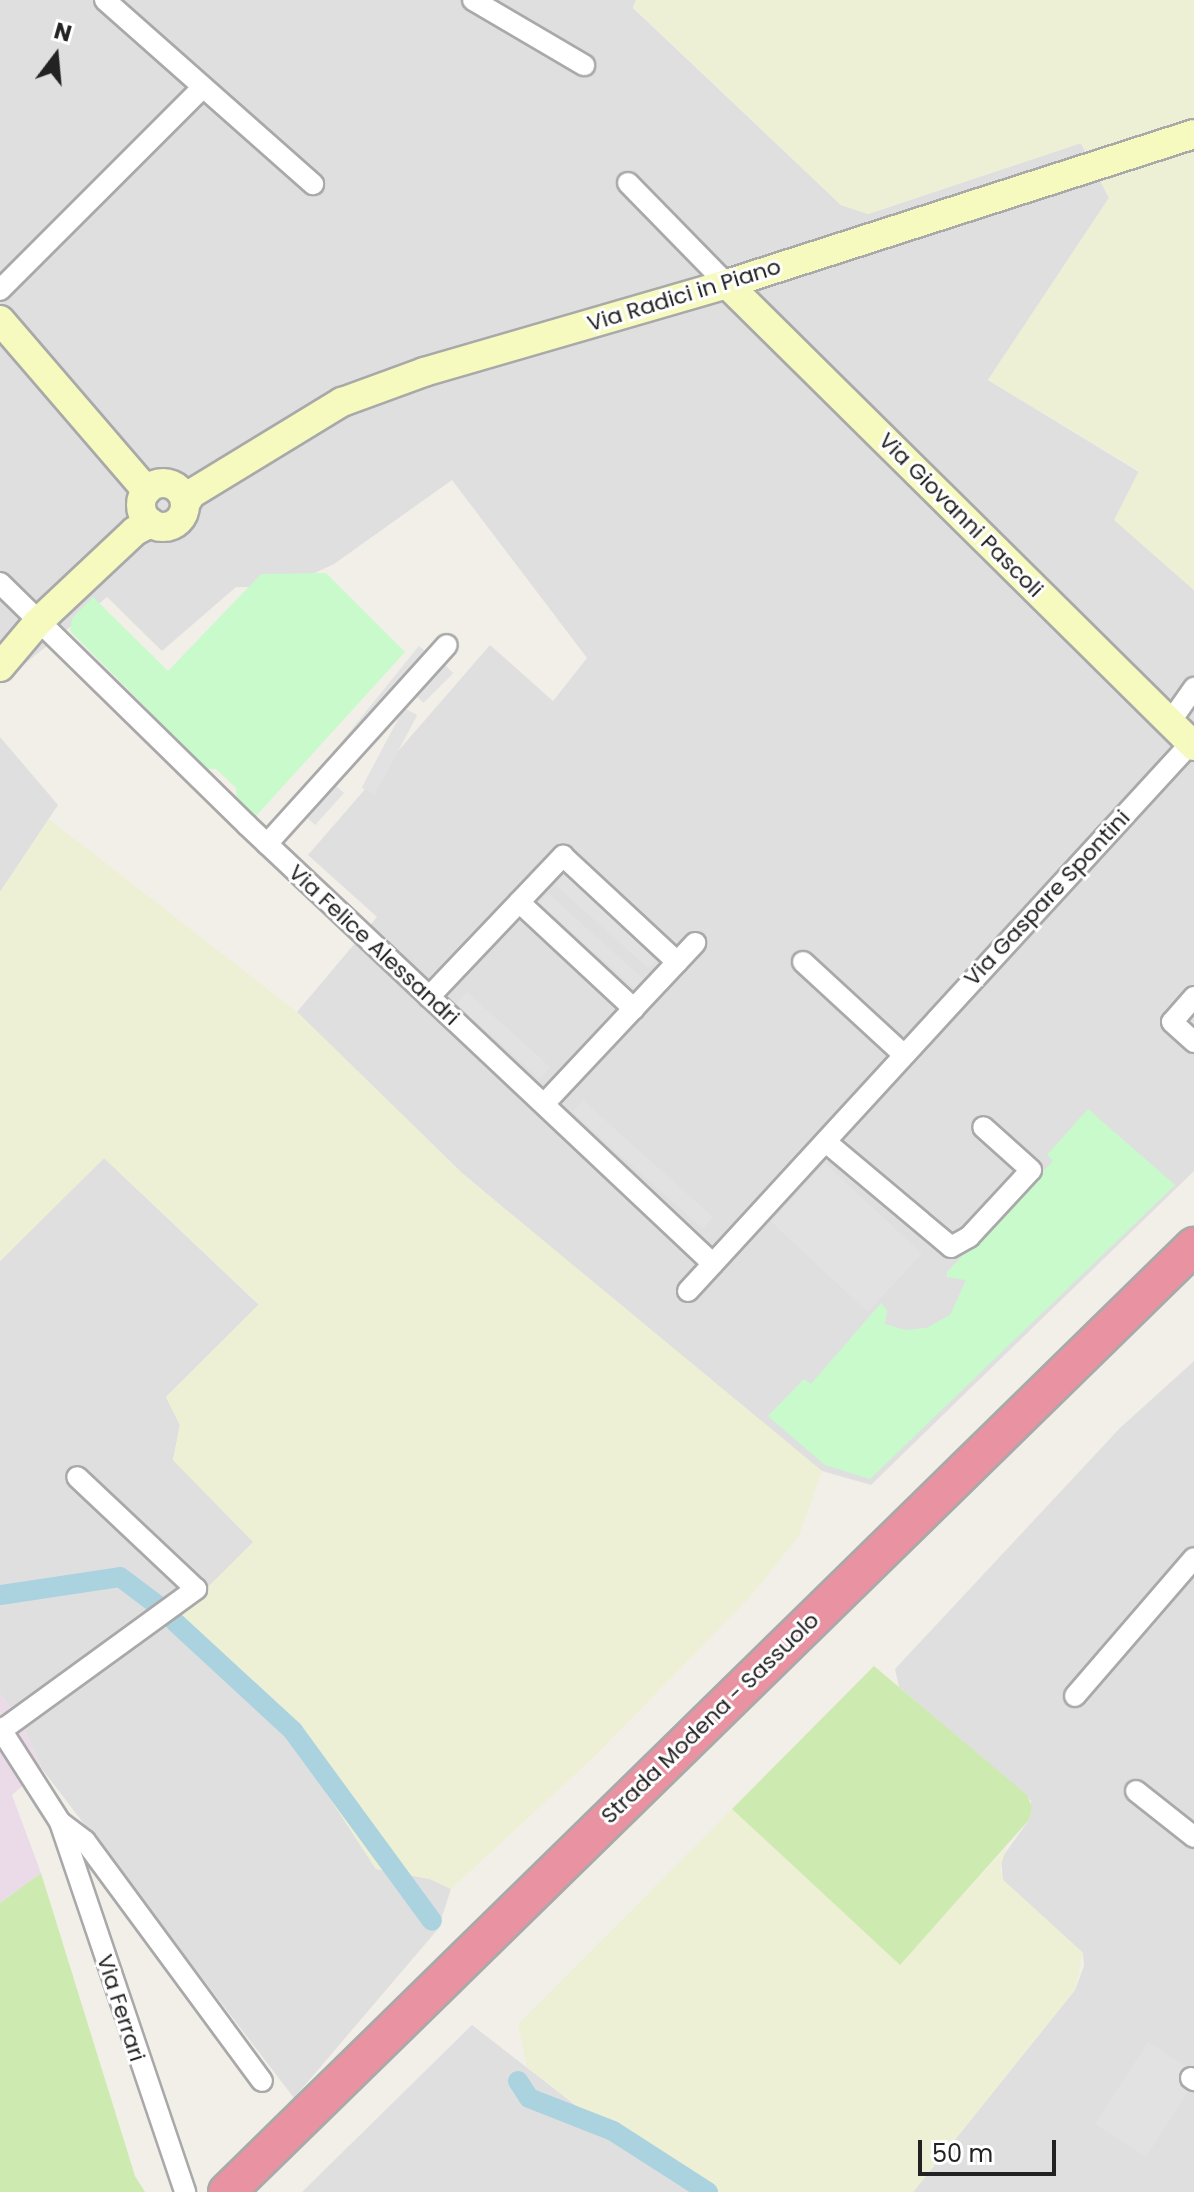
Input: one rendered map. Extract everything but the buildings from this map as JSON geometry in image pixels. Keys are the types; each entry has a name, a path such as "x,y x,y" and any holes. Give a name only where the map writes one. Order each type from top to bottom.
{"highway":[{"name":"Strada Modena - Sassuolo","path":"227,2192 1194,1246"},
{"name":"Strada Modena - Sassuolo","path":"262,2192 1194,1278"}],"street":[{"path":"105,0 313,184"},
{"path":"485,3 584,65"},
{"path":"0,290 203,87"},
{"name":"Via Radici in Piano","path":"0,667 37,623 160,501 342,402 424,372 727,284 1194,134"},
{"path":"628,183 727,284"},
{"name":"Via Giovanni Pascoli","path":"727,284 1192,745"},
{"path":"0,320 160,501"},
{"name":"Via Felice Alessandri","path":"0,583 37,623 267,844 713,1264"},
{"path":"267,844 447,645"},
{"path":"1170,722 1194,688"},
{"name":"Via Gaspare Spontini","path":"688,1291 903,1054 1192,745"},
{"path":"429,997 563,856 677,962"},
{"path":"519,902 634,1009"},
{"path":"544,1104 695,943"},
{"path":"803,962 903,1054"},
{"path":"1194,997 1172,1022 1194,1042"},
{"path":"826,1142 951,1247 969,1237 1031,1170 983,1127"},
{"path":"1,1729 196,1589 77,1477"},
{"path":"1075,1696 1194,1558"},
{"name":"Via Ferrari","path":"1,1729 60,1822 185,2192"},
{"path":"1136,1791 1194,1837"},
{"name":"Via Ferrari","path":"60,1822 85,1841 262,2081"}],"shaded area":[{"path":"0,0 636,0 633,8 841,205 868,214 1081,143 1109,198 988,380 1139,472 1115,520 1194,590 1194,1171 871,1485 822,1471 758,1422 463,1174 297,1012 377,917 308,855 490,645 553,701 587,658 452,480 334,564 285,587 236,587 162,651 107,597 0,684"},
{"path":"419,646 429,654 298,816 288,808"},
{"path":"444,664 453,673 423,703 414,694"},
{"path":"404,708 417,715 375,795 362,787"},
{"path":"0,737 58,805 0,892"},
{"path":"335,785 344,793 315,825 306,817"},
{"path":"566,873 659,957 648,969 555,885"},
{"path":"548,893 643,979 634,988 539,903"},
{"path":"467,992 550,1067 540,1079 456,1004"},
{"path":"583,1100 713,1217 702,1229 572,1112"},
{"path":"104,1158 259,1305 166,1397 180,1425 173,1460 254,1542 172,1623 286,1731 376,1869 430,1879 451,1889 438,1929 294,2098 42,1769 20,1720 0,1694 0,1261"},
{"path":"825,1163 922,1254 868,1312 770,1222"},
{"path":"1194,1361 1194,2192 913,2192 1075,1990 1084,1966 1083,1953 1003,1880 1001,1859 1029,1820 1031,1801 899,1687 895,1669 1120,1428"},
{"path":"0,1694 20,1720 42,1769 12,1795 41,1873 0,1903"},
{"path":"472,2025 654,2166 699,2192 302,2192"},
{"path":"1148,2042 1194,2072 1194,2082 1146,2157 1095,2124"}],"green space":[{"path":"636,0 1194,0 1194,590 1114,520 1139,471 988,380 1109,198 1081,143 868,214 841,205 633,7"},
{"path":"326,573 405,652 256,816 237,798 236,788 216,769 207,769 70,631 72,618 93,597 168,671 261,574"},
{"path":"49,819 297,1012 463,1174 822,1471 799,1536 750,1597 594,1757 451,1889 430,1879 376,1869 286,1731 172,1623 253,1542 173,1460 180,1425 166,1397 259,1304 104,1158 0,1261 0,892"},
{"path":"1088,1109 1175,1185 870,1479 825,1465 768,1416 804,1379 811,1384 881,1303 887,1310 885,1324 905,1330 926,1328 950,1315 966,1280 947,1277 947,1272 1053,1161 1047,1155"},
{"path":"874,1666 1027,1795 1032,1807 1029,1820 900,1965 732,1809"},
{"path":"732,1809 900,1964 1007,1847 1000,1867 1003,1880 1083,1953 1075,1990 913,2192 699,2192 654,2166 527,2067 518,2024"},
{"path":"41,1873 135,2176 145,2192 0,2192 0,1903"}],"waterway":[{"path":"0,1595 120,1577 160,1607"},
{"path":"175,1622 293,1731 432,1921"},
{"path":"518,2081 529,2098 613,2131 708,2192"}]}
